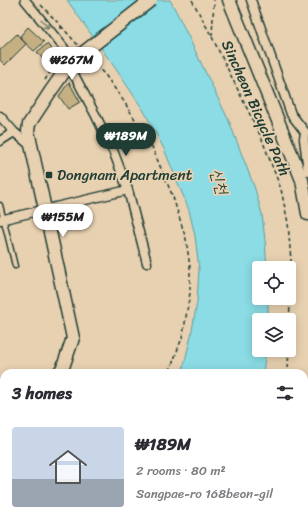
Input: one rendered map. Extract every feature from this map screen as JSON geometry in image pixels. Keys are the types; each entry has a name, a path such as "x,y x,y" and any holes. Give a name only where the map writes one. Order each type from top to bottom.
{"main road":[{"path":"62,369 73,338 31,146 28,131 29,124 69,65 80,52 151,0"},
{"path":"229,0 298,140 302,180 308,214"}],"street":[{"path":"26,0 64,48 69,65 114,153 128,190 147,263"},
{"path":"251,0 291,114 306,132 298,140 308,171"},
{"path":"0,116 14,132 31,146"},
{"path":"0,141 14,132"},
{"path":"2,219 128,190"}],"lane":[{"path":"0,205 2,219 15,266"}],"path":[{"name":"Sincheon Bicycle Path","path":"192,0 212,37 260,136 281,189 288,223 291,261 288,369"},
{"path":"212,37 214,0"},
{"path":"61,26 80,52"},
{"path":"45,80 64,48"},
{"path":"91,60 106,76 152,147 173,197 186,239 190,267 190,293 183,335 170,369"}],"water":[{"name":"신천","path":"67,0 170,0 176,11 229,121 255,189 262,214 266,261 252,261 252,305 268,305 268,313 252,313 252,357 265,357 264,369 183,369 197,302 199,269 195,236 189,210 164,149 144,111"}],"building":[{"path":"28,27 44,42 34,51 20,38"},
{"path":"17,34 26,44 5,65 0,60 0,50"},
{"path":"47,44 52,49 47,64 37,52"},
{"path":"69,82 80,102 68,109 59,96"}],"place":[{"name":"Dongnam Apartment","path":"49,175"}]}
